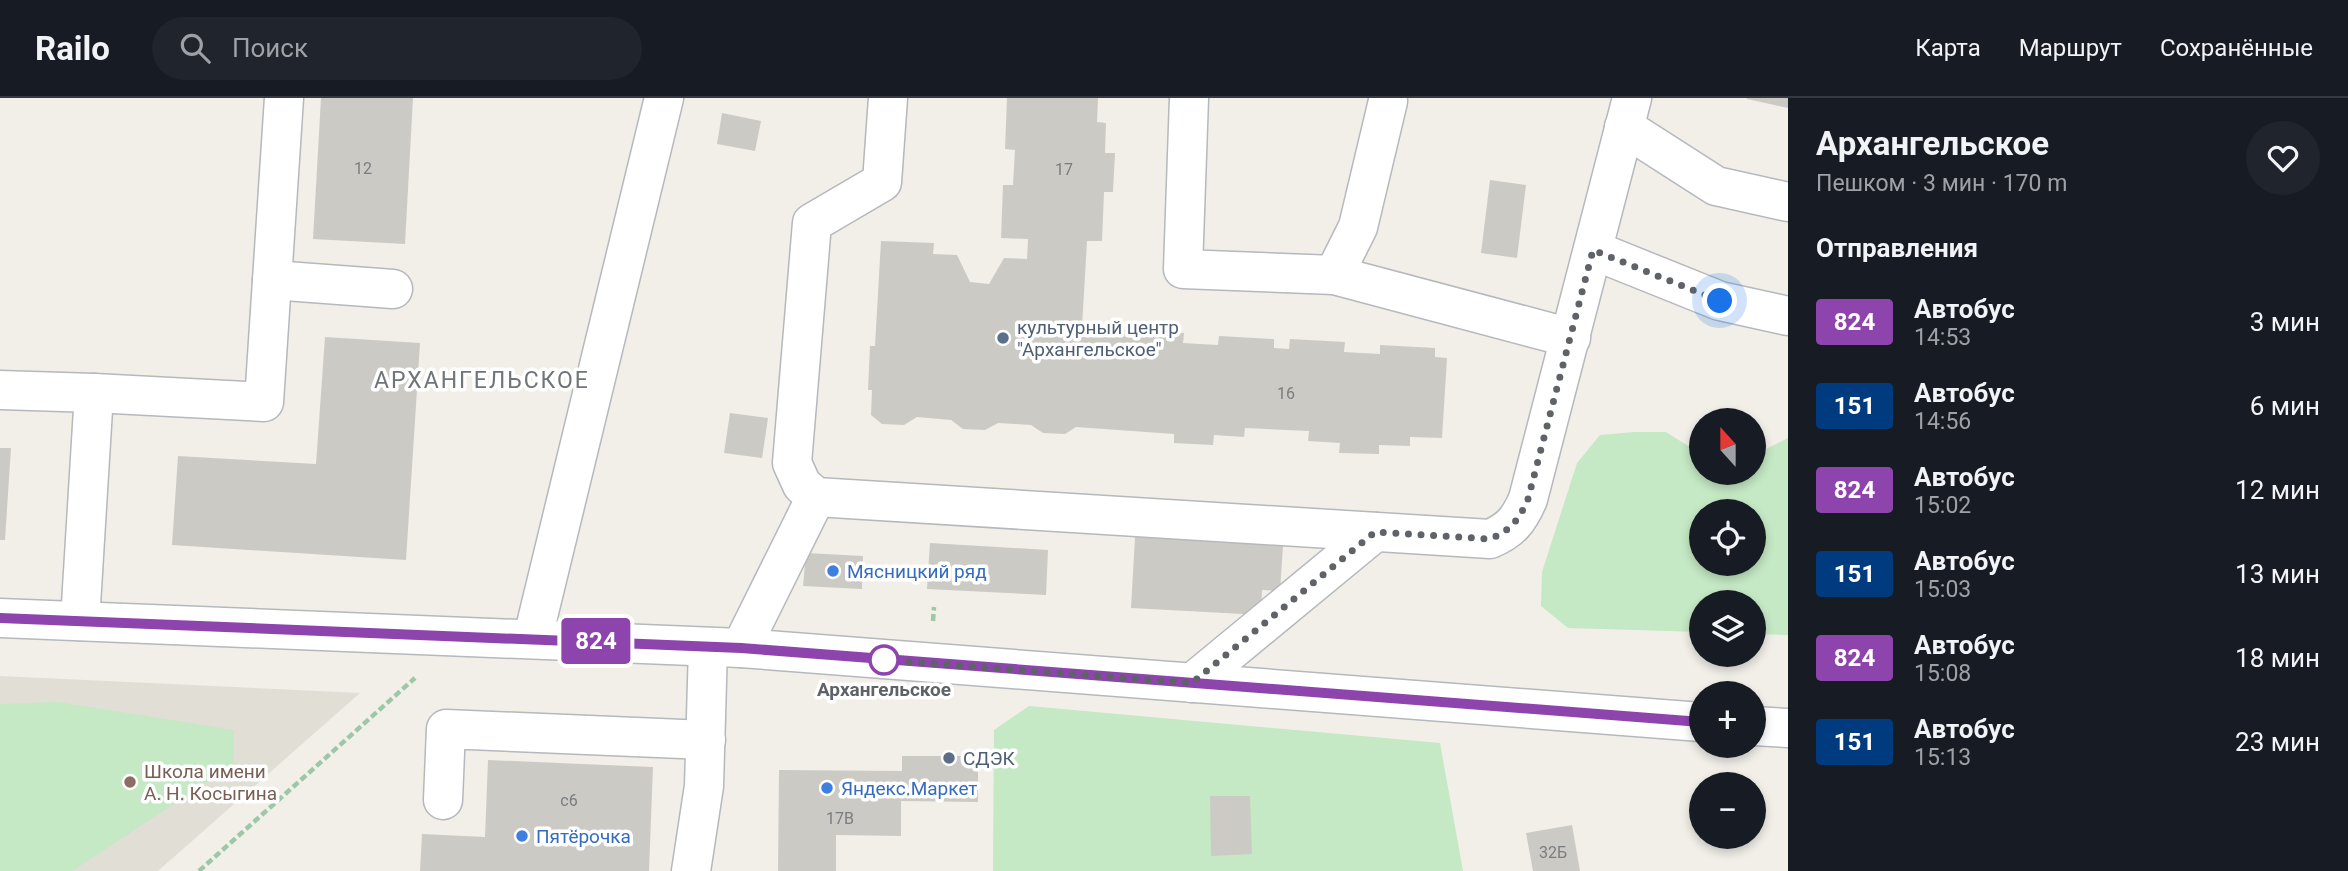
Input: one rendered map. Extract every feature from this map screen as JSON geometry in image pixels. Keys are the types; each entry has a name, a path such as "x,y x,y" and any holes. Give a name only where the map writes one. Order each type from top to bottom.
{"street":[{"path":"0,390 264,402 284,98"},
{"path":"533,637 664,98"},
{"path":"888,98 882,182 812,223 792,463 802,485 816,497 1490,539 1506,532 1519,520 1528,499 1628,113 1716,186 1788,202"},
{"path":"1189,98 1183,269 1334,275 1571,338"},
{"path":"1334,275 1358,227 1388,101"},
{"path":"1593,250 1720,301 1788,316"},
{"path":"272,280 393,289"},
{"path":"79,621 94,393"},
{"path":"691,871 705,786 706,740 724,648 816,497"},
{"path":"1192,683 1375,532"},
{"path":"0,618 533,637 724,648 1689,721"},
{"path":"1766,727 1788,728"},
{"path":"443,800 446,729 706,740"}],"path":[{"path":"199,871 463,636"}],"shaded area":[{"name":"Школа имени А. Н. Косыгина","path":"0,676 360,693 158,871 0,871"}],"green space":[{"path":"1666,432 1689,446 1689,485 1766,485 1766,449 1788,438 1788,635 1766,634 1766,590 1689,590 1689,632 1568,628 1541,606 1542,572 1577,463 1600,435"},
{"path":"59,702 234,730 233,765 72,871 0,871 0,704"},
{"path":"1029,706 1440,743 1463,871 993,871 994,730"}],"building":[{"path":"321,98 413,98 405,244 313,239"},
{"path":"1007,98 1098,98 1097,122 1106,123 1105,153 1115,153 1113,192 1104,192 1102,241 1087,241 1082,327 1184,333 1183,343 1218,345 1219,336 1274,339 1274,348 1289,349 1290,339 1345,342 1344,352 1380,354 1380,345 1435,348 1435,357 1447,358 1442,438 1410,437 1410,446 1379,445 1379,454 1339,453 1340,443 1308,441 1309,431 1245,428 1244,437 1214,435 1213,445 1174,443 1174,434 1076,427 1065,434 1043,433 1031,425 998,423 985,430 963,429 951,420 917,417 904,425 882,424 871,415 872,390 868,390 870,346 875,346 881,241 934,243 933,254 957,255 970,282 989,284 1004,258 1027,259 1028,239 1001,238 1003,185 1013,185 1015,150 1005,149"},
{"path":"1747,98 1788,98 1788,108 1747,99"},
{"path":"722,113 761,121 755,151 717,144"},
{"path":"1490,180 1526,185 1517,258 1481,253"},
{"path":"325,337 420,343 406,560 172,545 178,456 316,464"},
{"path":"730,413 768,418 762,458 724,453"},
{"path":"0,448 11,448 5,540 0,540"},
{"path":"1135,537 1283,546 1280,591 1262,590 1261,615 1131,608"},
{"path":"930,543 1048,550 1046,595 927,589"},
{"name":"Мясницкий ряд","path":"806,553 863,556 862,589 803,586"},
{"path":"902,756 978,756 978,802 901,801 901,836 836,835 836,871 778,871 779,770 902,771"},
{"path":"488,760 653,767 649,871 420,871 422,834 485,837"},
{"path":"1210,796 1250,796 1252,854 1211,856"},
{"path":"1572,825 1580,871 1533,871 1526,833"}],"bus line":[{"name":"824","path":"0,618 533,637 741,648 1689,721"}],"place":[{"name":"культурный центр \"Архангельское\"","path":"1003,338"},
{"name":"Мясницкий ряд","path":"833,571"},
{"name":"Архангельское","path":"884,660"},
{"name":"СДЭК","path":"949,758"},
{"name":"Школа имени А. Н. Косыгина","path":"130,782"},
{"name":"Яндекс.Маркет","path":"827,788"},
{"name":"Пятёрочка","path":"522,836"}],"district":[{"name":"АРХАНГЕЛЬСКОЕ","path":"482,380"}],"route":[{"path":"884,660 1192,683 1375,532 1490,539 1506,532 1519,520 1528,499 1593,250 1720,301"}]}
